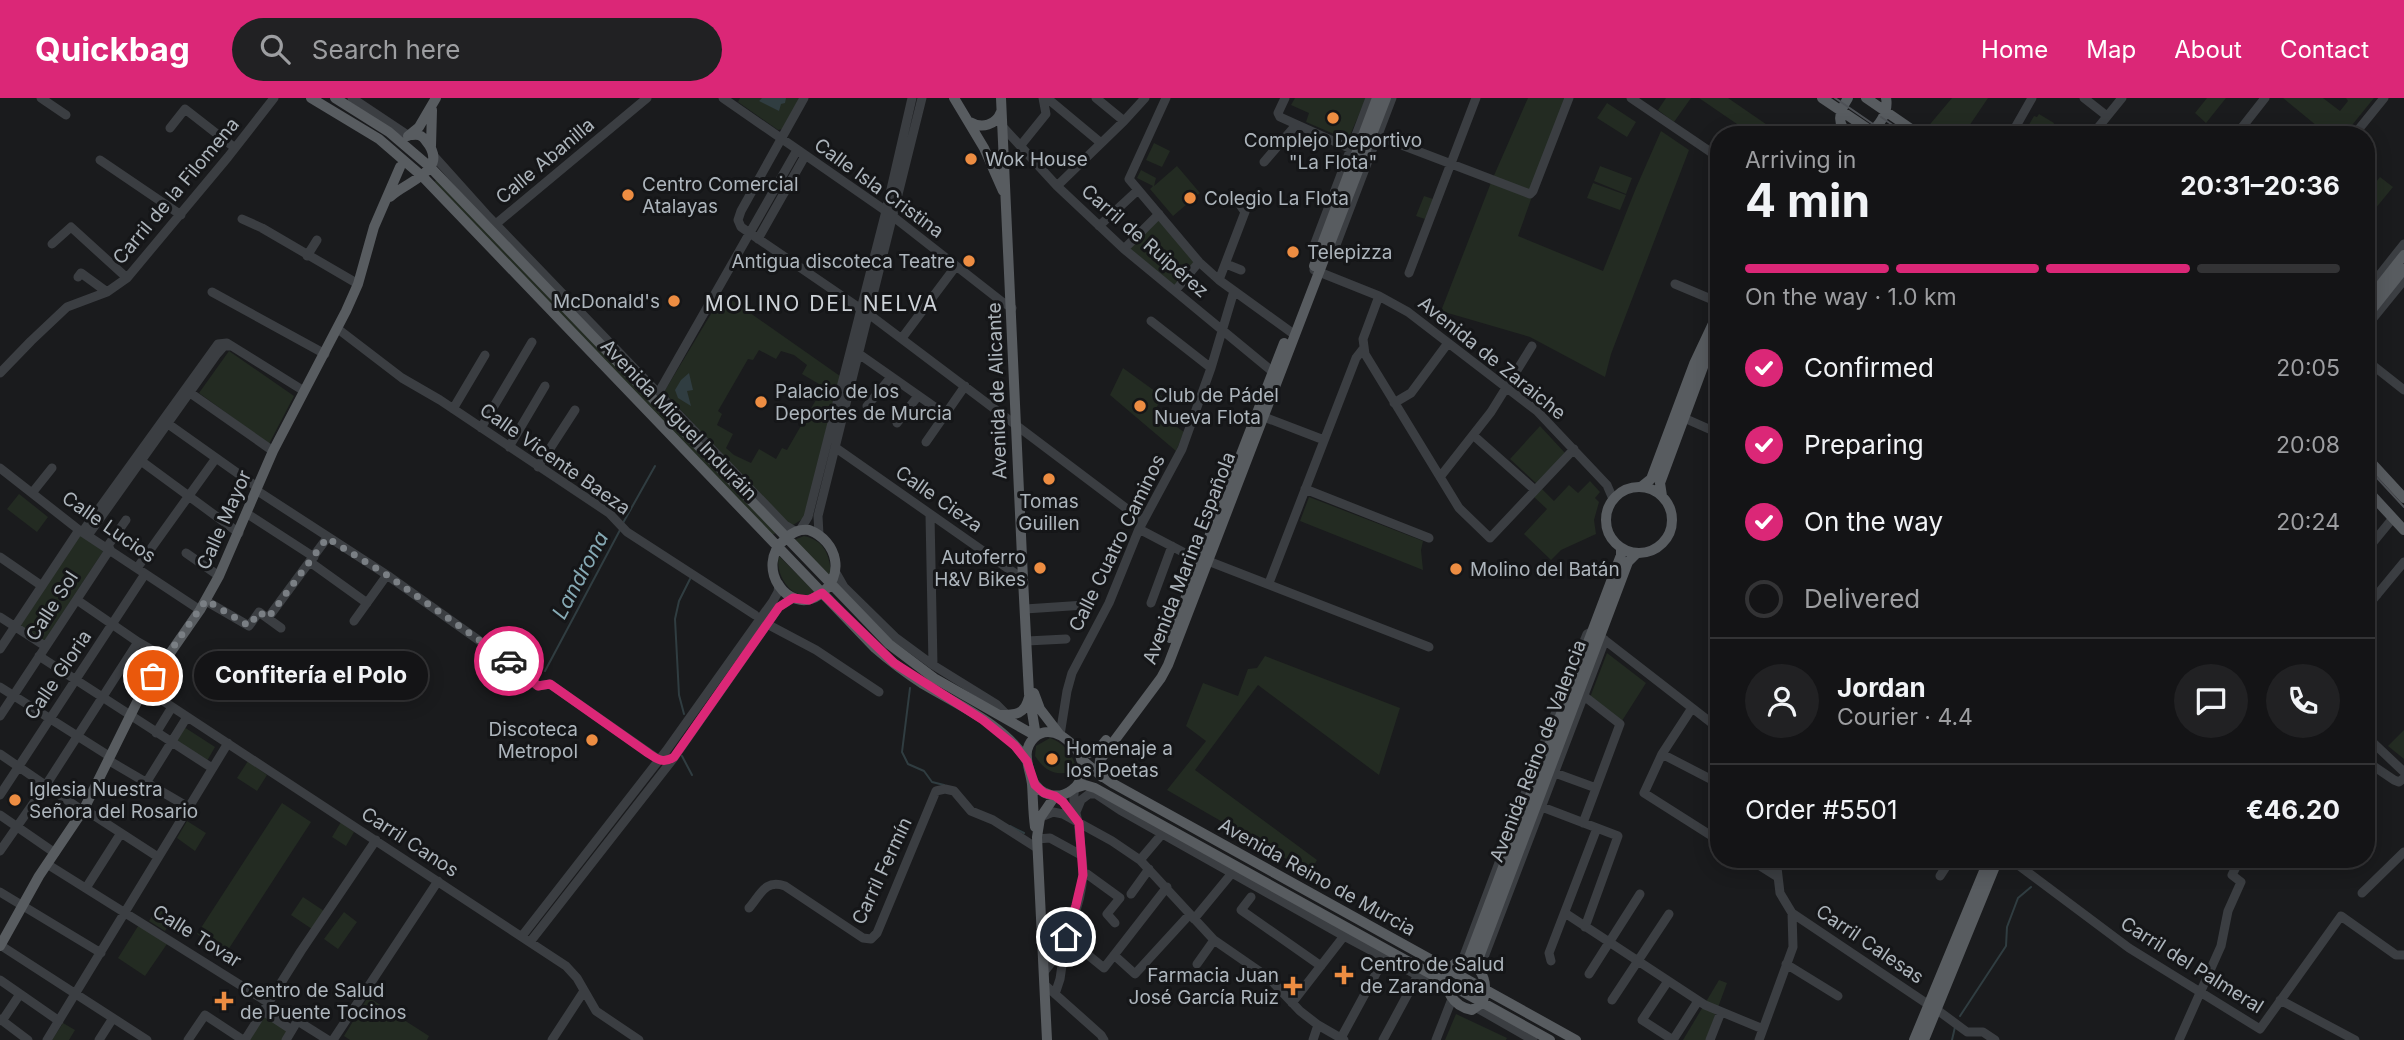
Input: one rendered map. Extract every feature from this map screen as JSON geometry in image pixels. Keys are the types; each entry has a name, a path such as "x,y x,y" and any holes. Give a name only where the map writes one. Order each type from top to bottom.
{"main road":[{"name":"Avenida Miguel Induráin","path":"311,98 368,132 399,155 885,656 989,725 1015,746 1027,761"},
{"name":"Avenida Miguel Induráin","path":"335,98 408,137 430,167 794,533 830,584 878,634 934,678 1036,736"},
{"path":"954,98 995,170 1006,204"},
{"path":"1318,265 1332,215 1377,98"},
{"path":"1292,333 1386,98"},
{"path":"1822,98 1861,126"},
{"path":"1843,126 1841,111 1848,98"},
{"path":"1866,98 1907,126"},
{"path":"1877,126 1885,111 1886,98"},
{"path":"419,178 408,178 400,167 399,155 408,137 435,101"},
{"path":"430,167 430,125 435,101"},
{"path":"970,122 978,126 997,125 1001,104"},
{"name":"Avenida de Alicante","path":"997,125 1006,204 1023,579 1030,689 1036,736"},
{"path":"408,137 424,138 432,152"},
{"name":"Calle Mayor","path":"0,946 47,864 84,810 145,689 203,605 219,576 274,451 338,329 358,284 374,227 400,167"},
{"name":"Calle Mayor","path":"386,202 430,167"},
{"path":"2375,292 2404,255"},
{"path":"2375,306 2404,270"},
{"path":"1710,330 1651,479 1641,487 1617,496 1608,509 1606,524 1612,539 1620,548 1637,553 1646,552 1658,547 1670,532 1671,513 1662,496 1660,482 1710,357"},
{"name":"Avenida Marina Española","path":"1102,777 1099,771 1100,760 1164,673 1273,372 1292,333"},
{"name":"Avenida Marina Española","path":"1080,755 1099,748 1155,675 1264,417 1292,333"},
{"path":"2375,467 2404,498"},
{"path":"1641,487 1649,488 1662,496"},
{"path":"2375,499 2404,530"},
{"path":"809,530 819,535 834,554 836,573 822,593 809,600 793,598 779,584 772,565 772,556 777,546 794,533 809,530"},
{"name":"Avenida Reino de Valencia","path":"1599,636 1621,555 1620,548"},
{"name":"Avenida Reino de Valencia","path":"1471,964 1628,562 1637,553"},
{"path":"1007,718 1023,711 1030,689"},
{"name":"Avenida de Alicante","path":"1030,689 1040,709 1060,735"},
{"path":"1031,778 1040,790 1055,796 1065,794 1075,788 1083,774 1080,755 1060,735 1050,732 1036,736 1027,748 1037,841 1047,1040"},
{"name":"Avenida Reino de Murcia","path":"1080,755 1102,777 1576,1040"},
{"name":"Avenida Reino de Murcia","path":"1075,788 1090,786 1126,809 1449,991 1550,1040"},
{"path":"1037,841 1040,818 1055,796"},
{"path":"1924,1040 1933,1007 1986,868"},
{"path":"1914,1040 1933,1007 1994,868"},
{"path":"1471,964 1485,983 1486,990 1480,1006 1467,1009 1449,991 1448,969 1471,964"}],"street":[{"path":"41,98 66,115"},
{"name":"Carril de la Filomena","path":"0,373 67,307 107,292 127,278 274,98"},
{"path":"352,98 408,137"},
{"name":"Calle Abanilla","path":"497,223 648,98"},
{"path":"804,98 739,216 739,225 902,338 1141,525 1172,546 1204,561 1269,583 1429,647"},
{"path":"890,214 912,98"},
{"path":"819,535 817,522 832,447 864,312 922,98"},
{"path":"1045,98 1101,143"},
{"path":"1021,145 1046,114 1045,98"},
{"path":"1097,98 1124,121"},
{"path":"1166,98 1129,179 1199,262 1219,280 1292,333"},
{"path":"1284,98 1279,114 1296,125 1351,149"},
{"path":"1318,265 1315,243 1370,98"},
{"path":"1318,265 1336,245 1392,98"},
{"path":"1409,273 1476,98"},
{"path":"1378,136 1530,194 1569,98"},
{"path":"1631,98 1710,152"},
{"path":"2084,98 2107,116"},
{"path":"2099,126 2122,98"},
{"path":"2243,126 2265,98"},
{"path":"2361,126 2384,98"},
{"name":"Calle Isla Cristina","path":"727,99 890,214 1012,308"},
{"path":"2016,126 2029,99"},
{"path":"1058,186 1124,121 1139,100"},
{"path":"170,128 185,108 235,148"},
{"name":"Carril de Ruipérez","path":"997,125 1021,145 1058,186 1124,249 1273,372"},
{"path":"1264,162 1296,125"},
{"path":"432,152 794,533 808,517 832,447 859,354 864,312"},
{"path":"659,392 754,237 801,153"},
{"path":"100,160 180,215"},
{"path":"1099,226 1138,190"},
{"path":"1219,280 1245,212 1235,198"},
{"path":"1124,249 1159,214"},
{"path":"1321,227 1332,215"},
{"path":"242,219 358,284"},
{"path":"52,244 71,226 127,278"},
{"path":"307,256 317,240"},
{"path":"2375,281 2404,244"},
{"path":"1175,291 1199,262"},
{"path":"1226,264 1241,270"},
{"name":"Avenida de Zaraiche","path":"1318,265 1400,307 1507,388 1545,418 1617,496"},
{"path":"902,338 956,266"},
{"path":"78,277 81,273 107,292"},
{"path":"1675,284 1710,299"},
{"path":"2375,317 2403,284"},
{"name":"Calle Cuatro Caminos","path":"1060,735 1072,673 1109,603 1141,525 1182,449 1211,368 1234,291"},
{"path":"212,292 325,354"},
{"path":"1379,296 1363,338 1363,349 1459,508 1490,538 1574,449"},
{"path":"1152,321 1211,368"},
{"name":"Calle Vicente Baeza","path":"338,329 402,378 609,513 627,532 755,615"},
{"path":"0,649 42,586 139,459 215,346 224,342 304,391"},
{"path":"481,428 532,342"},
{"path":"1394,403 1411,393 1448,343"},
{"path":"1440,477 1507,388 1532,346"},
{"path":"1269,583 1356,358 1363,349"},
{"path":"859,354 946,415"},
{"path":"453,409 485,355"},
{"path":"2375,367 2404,390"},
{"path":"866,406 891,377"},
{"path":"509,447 545,386"},
{"path":"926,442 965,386"},
{"path":"187,390 274,451"},
{"path":"897,423 918,396"},
{"path":"538,467 575,410"},
{"path":"1264,417 1324,440"},
{"path":"1684,418 1710,429"},
{"path":"165,422 327,538 387,575 522,671 530,681 538,686 550,684 659,760 665,761 674,757"},
{"path":"1473,435 1535,491"},
{"name":"Calle Cieza","path":"832,447 1023,579"},
{"path":"137,568 216,458"},
{"path":"139,459 239,533"},
{"name":"Calle Lucios","path":"0,468 145,575 249,626 259,612 268,618"},
{"path":"32,493 52,468"},
{"path":"1305,489 1429,538"},
{"path":"246,513 312,559 367,603"},
{"path":"930,515 933,665"},
{"path":"2375,540 2393,518"},
{"name":"Calle Sol","path":"0,716 126,520"},
{"path":"281,628 268,618 327,538"},
{"path":"1152,603 1172,546"},
{"path":"186,553 219,576"},
{"path":"0,557 42,586"},
{"path":"2375,597 2404,562"},
{"path":"836,573 844,587 895,637 933,665 996,704 1007,718"},
{"name":"Calle Gloria","path":"0,795 145,575"},
{"path":"354,621 387,575"},
{"path":"526,939 773,601 779,584"},
{"path":"526,939 674,757 779,607 793,598"},
{"path":"77,600 166,658"},
{"path":"1025,609 1085,605"},
{"path":"0,617 45,646"},
{"path":"767,624 816,650 879,692"},
{"path":"1471,964 1542,807 1584,696 1599,636 1710,722"},
{"path":"1027,641 1066,639"},
{"path":"0,851 138,642"},
{"path":"39,656 212,768"},
{"path":"0,687 146,783 188,807"},
{"name":"Carril Canos","path":"145,689 571,970 596,1011 633,1038"},
{"path":"1583,823 1620,724 1584,696"},
{"path":"156,733 172,707"},
{"path":"1692,708 1662,754 1644,793 1710,835"},
{"path":"146,783 187,717"},
{"path":"47,1040 228,743"},
{"path":"2375,745 2404,772"},
{"path":"0,754 158,857"},
{"path":"1662,754 1710,779"},
{"path":"636,806 644,789 661,766 659,760"},
{"path":"2375,767 2399,782 2404,778"},
{"path":"1555,773 1596,788"},
{"path":"1044,972 1054,961 1066,937 1083,874 1072,799 1075,788"},
{"name":"Carril Fermín","path":"749,908 768,885 776,882 863,938 872,939 882,922 936,791 954,791 971,811 1037,841"},
{"path":"1076,819 1078,804 1085,795 1096,794 1126,809 1139,821 1162,834 1449,991 1436,1040"},
{"path":"1055,796 1076,819"},
{"path":"1542,807 1618,836 1585,927"},
{"path":"1040,818 1058,812 1076,819 1140,860 1214,940 1269,978 1318,1026 1342,1039 1385,957"},
{"path":"0,815 55,853"},
{"path":"1551,961 1549,953 1597,828"},
{"path":"86,888 121,833"},
{"path":"1140,860 1162,834"},
{"path":"1037,841 1051,838 1081,855"},
{"path":"188,1040 205,1015 244,1040 376,839"},
{"path":"2362,893 2404,852"},
{"name":"Calle Tovar","path":"47,864 330,1040"},
{"path":"1763,868 1776,876"},
{"path":"1759,1040 1793,947 1792,913 1780,893 1776,868"},
{"path":"1940,876 1945,868"},
{"name":"Carril del Palmeral","path":"2022,868 2129,948 2260,1029 2280,1000 2355,1040"},
{"path":"2179,1040 2221,946 2228,911 2241,882 2232,874 2235,868"},
{"path":"1131,894 1149,869"},
{"path":"1114,956 1135,974 1232,873"},
{"path":"1083,874 1087,874 1120,898 1107,914 1115,923"},
{"path":"330,1040 438,881"},
{"path":"1066,937 1104,968 1167,887"},
{"path":"0,891 101,953"},
{"path":"1589,974 1640,894"},
{"path":"1251,897 1241,910 1321,966"},
{"path":"1565,913 1698,1001 1763,1029"},
{"name":"Carril Calesas","path":"1792,913 1933,1007 1965,1036 1983,1032 1995,1040"},
{"path":"1612,1000 1669,914"},
{"path":"2280,1000 2341,916 2396,955 2404,955"},
{"path":"1292,1003 1345,936"},
{"path":"1055,994 1066,937"},
{"path":"1196,964 1214,940"},
{"path":"0,946 147,1040"},
{"path":"1786,964 1838,996"},
{"path":"1382,1040 1418,975"},
{"path":"0,980 59,1021"},
{"path":"1668,981 1643,1020 1673,1040 1698,1001"},
{"path":"1045,985 1104,1040"},
{"path":"552,1040 584,990"},
{"path":"20,994 1,1023 28,1040"},
{"path":"1480,1006 1516,1036 1533,1040"},
{"path":"263,1011 292,1030"},
{"path":"1710,1040 1721,1012"},
{"path":"99,1040 113,1018"},
{"path":"286,1040 298,1021"},
{"path":"1313,1040 1318,1026"}],"shaded area":[{"path":"740,98 800,98 783,129 778,130 738,102"},
{"path":"762,98 786,98 779,111 759,101"},
{"name":"Complejo Deportivo \"La Flota\"","path":"1295,98 1366,98 1348,140 1306,122 1309,113 1291,105"},
{"path":"1528,98 1567,98 1518,236 1603,271 1661,131 1689,150 1611,354 1605,377 1530,337 1441,311 1492,180"},
{"path":"1666,98 1691,98 1674,122 1658,110"},
{"path":"1699,98 1728,98 1769,126 1740,126"},
{"path":"1952,98 1988,98 1969,126 1929,126"},
{"path":"2207,98 2226,98 2206,123 2195,113"},
{"path":"2283,98 2323,98 2340,111 2348,101 2346,98 2374,98 2351,126 2317,126"},
{"path":"1607,103 1636,122 1627,137 1597,118"},
{"path":"2039,114 2054,123 2053,126 2028,126 2034,116"},
{"path":"1154,143 1170,151 1162,167 1146,160"},
{"path":"1177,166 1200,193 1173,216 1150,189 1153,186 1137,178 1141,170 1156,178 1154,186"},
{"path":"1600,166 1632,178 1626,194 1594,181"},
{"path":"2380,177 2393,187 2375,209 2375,183"},
{"path":"437,179 776,533 772,535 434,182"},
{"path":"1593,183 1626,195 1620,210 1587,198"},
{"path":"1424,196 1433,199 1425,219 1416,216"},
{"path":"1159,214 1199,262 1175,291 1124,249"},
{"path":"723,294 840,376 804,518 789,525 664,392","holes":["759,350 776,359 781,351 794,355 807,365 802,374 819,384 813,395 817,398 787,450 782,448 776,459 759,449 751,463 726,448 733,434 717,425 722,414 718,411 748,359 753,360"]},
{"path":"229,351 294,396 269,444 199,393"},
{"name":"Club de Pádel Nueva Flota","path":"1123,368 1163,397 1154,411 1184,432 1176,451 1110,395"},
{"path":"689,373 693,390 687,391 691,406 678,398 675,390"},
{"path":"1540,426 1565,453 1537,484 1510,459"},
{"path":"1590,481 1600,492 1595,498 1599,502 1594,520 1596,534 1561,550 1551,560 1524,534 1547,509 1534,497 1542,489 1554,501 1569,485 1578,493"},
{"path":"19,494 48,517 37,532 7,509"},
{"path":"1309,497 1423,541 1423,570 1300,521"},
{"path":"80,535 104,550 43,643 18,627"},
{"path":"804,536 824,548 830,564 829,575 794,540"},
{"path":"779,556 815,592 800,595 787,586 778,564"},
{"path":"1607,653 1646,683 1620,724 1589,700"},
{"path":"1265,656 1400,708 1379,775 1258,685 1195,770 1317,860 1313,867 1297,865 1167,790 1206,741 1186,726 1203,683 1238,696 1248,669 1257,668"},
{"path":"184,727 215,747 207,761 176,740"},
{"path":"2404,730 2404,759 2388,746"},
{"path":"1050,738 1062,745 1071,755 1075,764 1070,772 1050,771 1035,756 1036,746"},
{"path":"248,761 267,775 257,791 237,778"},
{"path":"282,803 311,822 226,953 197,934"},
{"path":"187,821 206,833 195,851 177,838"},
{"path":"341,822 354,832 346,846 332,837"},
{"path":"303,897 324,911 312,929 291,915"},
{"path":"157,908 173,918 165,931 149,921"},
{"path":"344,912 357,922 338,949 324,939"},
{"path":"140,923 169,941 145,976 118,958"},
{"path":"1719,980 1727,983 1706,1040 1683,1040"},
{"path":"368,997 429,1036 427,1040 350,1040 344,1036"},
{"path":"263,1011 292,1030 286,1040 245,1040"},
{"path":"1456,1014 1507,1038 1445,1040"},
{"path":"63,1023 75,1030 69,1040 52,1040"}],"waterway":[{"name":"Landrona","path":"623,523 655,466"},
{"name":"Landrona","path":"545,671 620,530"},
{"name":"Landrona","path":"684,714 679,695 675,619 679,601 690,579"},
{"path":"910,688 902,752 908,764 924,771 932,782 944,785"},
{"name":"Landrona","path":"682,756 692,775"},
{"path":"1010,826 1024,833"},
{"path":"1960,1016 2006,946 2007,927 2018,898 2031,887"},
{"path":"1952,1040 1955,1027"}],"tram line":[{"path":"1835,98 1876,126"},
{"path":"1881,117 1894,126"},
{"path":"2375,476 2404,507"}],"way so far":[{"path":"153,676 206,600 249,626 259,612 268,618 327,538 387,575 509,661"}],"place":[{"name":"Complejo Deportivo \"La Flota\"","path":"1333,118"},
{"name":"Wok House","path":"971,159"},
{"name":"Centro Comercial Atalayas","path":"628,195"},
{"name":"Colegio La Flota","path":"1190,198"},
{"name":"Telepizza","path":"1293,252"},
{"name":"Antigua discoteca Teatre","path":"969,261"},
{"name":"McDonald's","path":"674,301"},
{"name":"Palacio de los Deportes de Murcia","path":"761,402"},
{"name":"Club de Pádel Nueva Flota","path":"1140,406"},
{"name":"Tomas Guillen","path":"1049,479"},
{"name":"Autoferro H&V Bikes","path":"1040,568"},
{"name":"Molino del Batán","path":"1456,569"},
{"name":"Confitería el Polo","path":"153,676"},
{"name":"Discoteca Metropol","path":"592,740"},
{"name":"Homenaje a los Poetas","path":"1052,759"},
{"name":"Iglesia Nuestra Señora del Rosario","path":"15,800"},
{"name":"Centro de Salud de Zarandona","path":"1344,975"},
{"name":"Farmacia Juan José García Ruiz","path":"1293,986"},
{"name":"Centro de Salud de Puente Tocinos","path":"224,1001"}],"district":[{"name":"MOLINO DEL NELVA","path":"822,303"}],"route":[{"path":"509,661 530,681 538,686 550,684 648,753 665,761 674,757 779,607 793,598 809,600 822,593 875,648 894,663 983,720 1006,738 1027,761 1035,785 1044,793 1063,802 1072,813 1079,823 1083,875 1066,937"}]}
